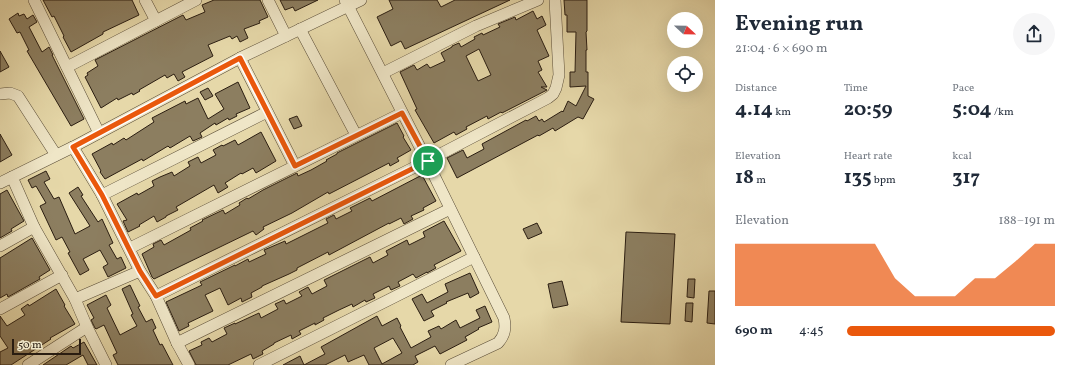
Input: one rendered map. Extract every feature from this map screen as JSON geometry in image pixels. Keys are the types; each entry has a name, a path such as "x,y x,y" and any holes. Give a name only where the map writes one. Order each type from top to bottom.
{"street":[{"path":"34,0 99,133"},
{"path":"145,0 156,21"},
{"path":"67,67 196,0"},
{"path":"268,0 286,36"},
{"path":"0,183 73,147 347,3 361,0"},
{"path":"383,73 476,26 538,0"},
{"path":"156,296 428,161 543,102 553,94 559,76 555,0"},
{"path":"347,3 402,113 428,161 504,318 505,330 503,337 498,343 471,361 451,365"},
{"path":"300,29 356,136"},
{"path":"240,58 295,166"},
{"path":"0,94 10,93 18,96 56,155"},
{"path":"102,195 268,112"},
{"path":"130,248 402,113"},
{"path":"73,147 102,195 130,248 140,271 156,296 177,343 189,365"},
{"path":"12,177 34,227 75,299 106,365"},
{"path":"177,343 450,209"},
{"path":"0,246 34,227"},
{"path":"259,365 474,257"},
{"path":"75,299 140,271"},
{"path":"0,309 62,276"},
{"path":"28,365 87,327"}],"building":[{"path":"43,0 132,0 139,15 103,32 103,34 71,52 54,16 52,17"},
{"path":"214,0 260,0 268,17 259,21 260,23 244,29 248,38 240,42 237,36 232,39 230,36 208,45 213,56 182,72 185,77 178,81 174,74 167,78 165,75 133,95 132,93 118,100 117,98 101,108 85,77 88,75 87,73 98,66 95,60 183,15 186,20 205,12 202,5"},
{"path":"280,0 318,0 295,11 293,7 285,10"},
{"path":"389,0 437,0 441,7 455,0 510,0 405,49 401,41 391,46 377,17 393,9"},
{"path":"564,0 587,0 586,72 588,72 588,96 594,99 583,119 578,117 555,131 553,128 539,136 538,135 457,178 447,158 463,150 467,158 484,149 482,144 536,116 539,121 542,119 544,122 562,111 563,112 568,101 576,106 586,86 570,87 570,72 575,72 576,32 567,32 567,15 565,15"},
{"path":"533,11 537,19 542,16 546,25 537,30 549,56 538,61 542,70 538,72 547,87 541,87 547,90 502,113 501,112 488,119 487,116 466,127 467,129 456,135 454,132 434,143 415,110 417,109 400,72 414,65 417,70 427,64 430,68 445,61 441,53 452,46 459,43 461,47 475,39 474,37 482,33 483,35 500,27 498,24 515,17 516,20","holes":["479,49 491,75 478,81 466,56"]},
{"path":"18,13 19,16 24,14 27,19 33,15 37,22 29,27 42,52 49,47 84,119 71,126 27,51 29,50 20,32 17,33 9,19"},
{"path":"0,51 9,67 0,72"},
{"path":"238,82 250,108 236,114 237,116 229,120 228,118 216,125 215,123 200,133 202,137 193,141 190,136 170,148 168,146 143,161 142,159 105,179 100,172 101,171 92,154 112,143 113,145 124,138 126,140 154,122 152,118 185,101 186,104 198,98 208,119 224,109 215,94"},
{"path":"208,88 213,96 205,100 200,92"},
{"path":"297,116 302,126 294,129 289,119"},
{"path":"397,123 411,150 397,158 399,161 390,166 389,163 329,194 328,192 292,213 263,227 264,229 256,235 253,231 154,279 152,277 142,254 154,247 153,244 161,240 164,245 191,230 190,228 203,221 202,220 223,210 225,214 240,205 239,203 247,198 248,199 297,173 298,176 311,170 327,161 326,160 337,153"},
{"path":"261,132 276,161 256,173 253,168 242,174 241,173 225,183 228,187 218,193 214,185 176,207 178,210 157,222 154,216 128,232 123,221 127,220 117,204 154,186 152,181 160,177 172,172 174,176 190,166 188,162 198,157 201,163 216,155 213,150 222,145 223,146 235,140 238,145"},
{"path":"0,134 12,155 0,162"},
{"path":"46,171 50,179 44,182 54,199 59,197 75,234 90,226 69,193 78,187 83,195 81,196 98,222 102,219 113,243 109,245 117,259 121,257 126,268 108,277 103,267 108,264 100,250 83,259 89,270 80,275 68,253 70,252 62,237 56,240 40,206 46,203 36,186 32,188 28,180"},
{"path":"422,175 436,201 423,208 424,210 411,216 413,219 404,224 401,218 329,255 328,252 297,268 297,270 262,286 251,293 252,297 242,302 241,298 228,305 220,288 205,295 213,311 188,323 189,326 179,331 166,302 202,285 200,282 235,265 248,259 249,262 266,254 264,250 285,241 286,244 328,223 326,219 334,215 336,219 352,211 350,208 370,198 372,201"},
{"path":"7,190 24,221 11,229 12,231 0,238 0,194"},
{"path":"444,221 461,251 434,265 436,268 416,278 413,274 398,282 400,286 391,290 389,286 373,294 375,298 366,302 365,300 353,307 352,304 339,310 323,318 324,320 315,325 315,323 299,331 301,334 292,339 291,335 274,343 262,351 263,354 253,359 251,354 228,365 196,365 189,351 202,345 201,342 209,338 212,342 227,334 224,328 259,313 261,318 278,309 275,304 284,300 286,304 302,296 299,292 308,287 312,294 327,286 324,280 370,257 373,263 388,255 386,251 407,240 409,245 425,237 423,232"},
{"path":"537,223 542,233 528,239 523,229"},
{"path":"626,232 675,234 670,324 621,322"},
{"path":"32,238 50,270 39,277 40,279 8,297 7,294 0,298 0,258"},
{"path":"470,273 479,293 470,298 468,293 446,302 447,303 431,311 434,316 424,321 412,299 422,294 427,303 448,292 445,284"},
{"path":"688,279 695,279 694,298 687,297"},
{"path":"562,281 568,305 553,308 548,284"},
{"path":"130,285 140,306 138,307 146,322 152,319 156,328 153,330 160,345 162,344 173,365 118,365 113,355 117,353 104,325 96,329 95,328 91,320 94,318 87,305 106,295 111,305 107,308 120,335 137,326 131,315 133,314 122,289"},
{"path":"56,289 75,324 50,338 51,339 11,365 0,365 0,352 8,348 0,336 0,316 7,326 25,315 21,309 28,304 29,306"},
{"path":"709,291 715,291 715,324 707,323"},
{"path":"686,303 693,303 692,322 685,321"},
{"path":"485,306 492,322 478,328 479,329 465,337 467,340 440,354 435,346 415,356 418,362 413,365 369,365 364,355 348,362 345,355 325,365 304,365 325,354 321,347 377,316 382,326 397,318 411,348 431,337 428,331 439,326 441,329 456,320 460,328 480,318 476,310","holes":["393,338 402,353 382,364 374,348"]},
{"path":"84,342 97,365 88,365 83,355 66,365 43,365 71,346 73,348"},
{"path":"300,356 304,365 283,365"}],"route":[{"path":"240,58 295,166 402,113 428,161 156,296 140,271 130,248 102,195 73,147 240,58"}]}
